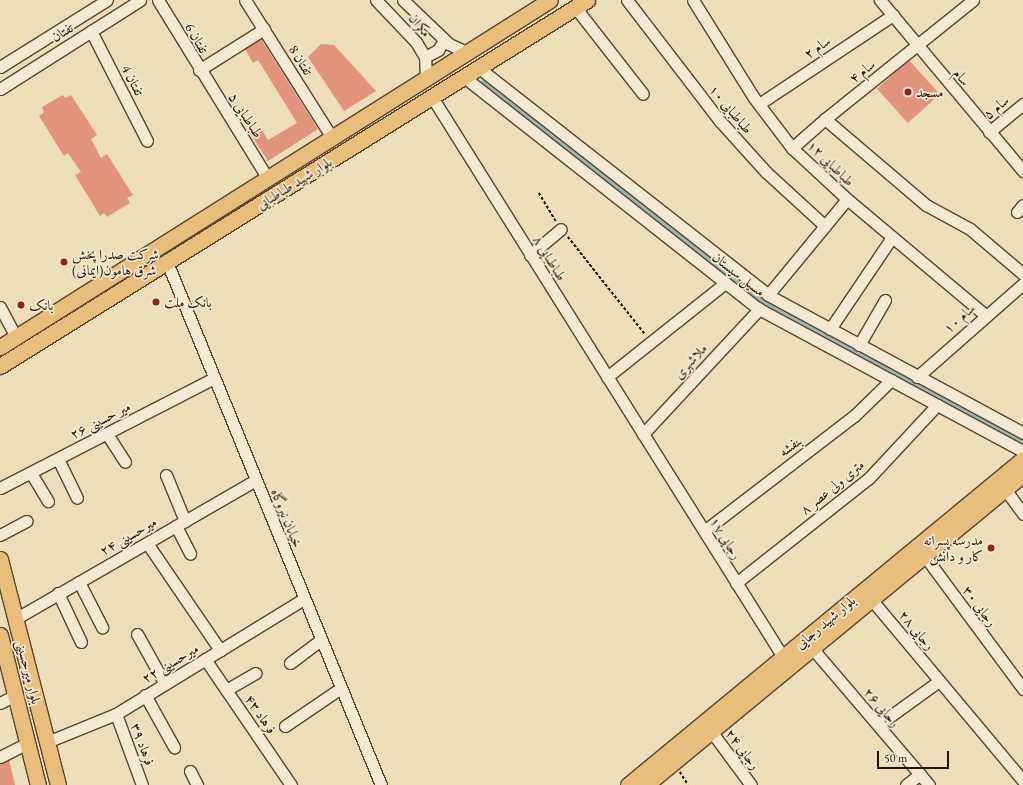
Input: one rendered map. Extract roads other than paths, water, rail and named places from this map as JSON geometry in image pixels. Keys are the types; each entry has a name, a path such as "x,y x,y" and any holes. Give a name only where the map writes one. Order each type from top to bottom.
{"main road":[{"name":"بلوار شهید طباطبایی","path":"0,347 331,136 550,0"},
{"name":"بلوار شهید طباطبایی","path":"0,366 479,68 577,2"},
{"name":"بلوار شهید رجایی","path":"646,785 783,657 1023,459"},
{"name":"بلوار شهید رجایی","path":"628,785 812,648 1023,474"},
{"name":"بلوار میرحسینی","path":"0,559 58,785"},
{"name":"بلوار میرحسینی","path":"0,635 38,785"}],"street":[{"name":"تفتان","path":"0,67 108,0"},
{"name":"تفتان","path":"0,89 92,32 140,0"},
{"name":"تفتان 6","path":"158,0 199,70"},
{"name":"تفتان 8","path":"245,0 331,136"},
{"name":"مکران","path":"376,0 416,42 425,57 426,77"},
{"name":"مکران","path":"403,0 444,40 466,52"},
{"name":"طباطبایی ۱۰","path":"627,0 720,121 766,172 825,226"},
{"name":"طباطبایی ۱۲","path":"692,0 759,104 792,148 847,199 986,314"},
{"name":"سام","path":"880,0 1023,171"},
{"name":"سام ۴","path":"792,148 825,119 972,0"},
{"path":"577,2 643,94"},
{"name":"سام ۲","path":"759,104 893,15"},
{"path":"199,70 264,29"},
{"name":"تفتان 4","path":"92,32 147,141"},
{"path":"425,57 438,50 444,40"},
{"name":"مسیل سیستان","path":"479,68 768,295 917,377 1023,433"},
{"name":"طباطبایی ۵","path":"199,70 267,177"},
{"name":"مسیل سیستان","path":"464,77 759,309 1023,451"},
{"name":"طباطبایی ۸","path":"432,97 643,434"},
{"name":"سام ۵","path":"989,132 1023,104"},
{"path":"825,119 926,205 970,229 1023,274"},
{"path":"768,295 847,199"},
{"path":"530,255 561,229"},
{"path":"830,329 892,237"},
{"name":"خیابان نیروگاه","path":"166,262 341,688 378,784"},
{"path":"607,377 725,282"},
{"name":"سام ۱۰","path":"917,377 986,314 1023,284"},
{"path":"858,345 885,300"},
{"path":"0,307 16,337"},
{"name":"ملاشهری","path":"643,434 759,309"},
{"name":"میر حسینی ۲۶","path":"0,488 214,378"},
{"name":"بنفشه","path":"704,531 854,416 891,380"},
{"name":"۸ متری ولی عصر","path":"736,583 869,478 937,405"},
{"path":"107,434 125,462"},
{"name":"رجایی ۱۷","path":"643,434 783,657"},
{"path":"58,459 77,498"},
{"path":"31,473 48,501"},
{"path":"166,475 190,554"},
{"name":"میرحسینی ۲۴","path":"15,619 256,480"},
{"path":"1005,489 1023,514"},
{"path":"0,535 26,521"},
{"path":"147,543 220,650"},
{"name":"رجایی ۳۰","path":"924,555 1023,689"},
{"path":"79,582 102,627"},
{"path":"58,594 81,642"},
{"name":"میرحسینی ۲۲","path":"47,742 116,714 304,599"},
{"name":"رجایی ۲۸","path":"871,599 1023,781"},
{"path":"137,634 165,684"},
{"path":"290,663 321,640"},
{"name":"رجایی ۲۶","path":"812,648 929,785"},
{"name":"فرهاد ۴۳","path":"205,659 291,785"},
{"path":"226,690 256,673"},
{"path":"878,725 939,681"},
{"path":"285,726 341,688"},
{"path":"0,703 15,695"},
{"path":"146,695 174,747"},
{"name":"فرهاد ۳۹","path":"116,714 142,785"},
{"name":"رجایی ۲۴","path":"707,727 751,785"},
{"path":"0,757 28,743"},
{"path":"190,772 197,785"},
{"path":"906,785 920,774"}],"waterway":[{"path":"485,84 763,303 1021,438"}],"place":[{"name":"مسجد","path":"908,92"},
{"name":"شرکت صدرا پخش شرق هامون(ایمانی)","path":"64,262"},
{"name":"بانک ملت","path":"156,302"},
{"name":"بانک","path":"21,305"},
{"name":"مدرسه پسرانه کار و دانش","path":"991,548"}]}
